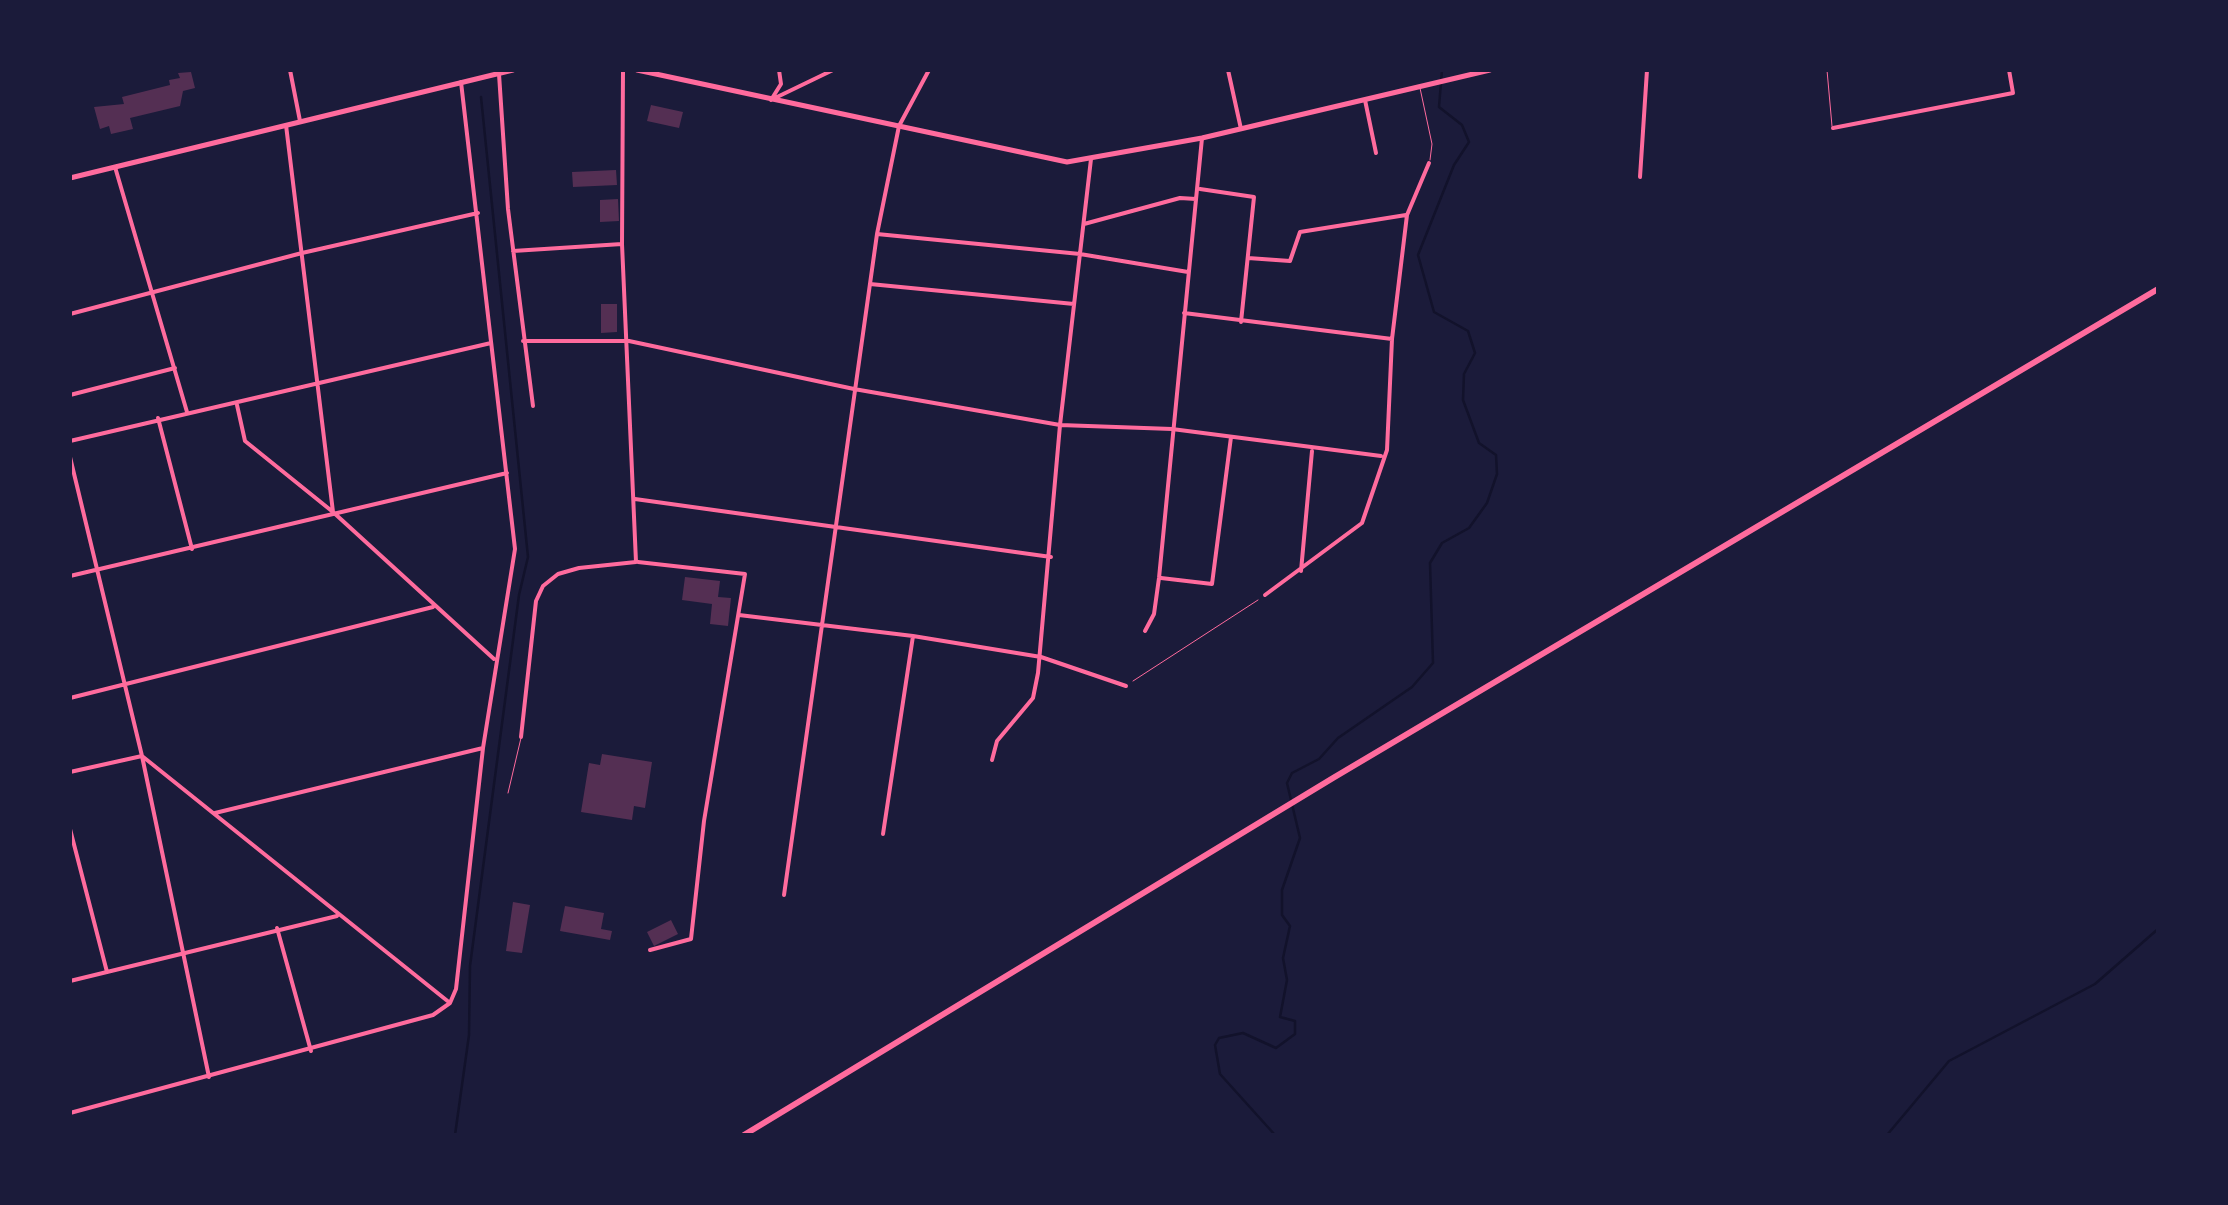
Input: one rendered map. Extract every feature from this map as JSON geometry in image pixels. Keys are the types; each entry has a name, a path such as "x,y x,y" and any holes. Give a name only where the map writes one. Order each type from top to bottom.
{"main road":[{"path":"744,1135 1264,820 2158,289"}],"street":[{"path":"290,70 300,121"},
{"path":"70,178 514,70"},
{"path":"623,70 622,244 636,562"},
{"path":"637,70 1057,161 1091,159 1202,138 1490,70"},
{"path":"771,100 781,84 779,70"},
{"path":"771,100 833,70"},
{"path":"784,894 877,234 900,126 929,70"},
{"path":"1228,70 1241,129"},
{"path":"1640,177 1647,70"},
{"path":"1833,128 2013,93 2008,70"},
{"path":"499,72 513,251 533,406"},
{"path":"70,1114 433,1016 450,1003 456,988 482,748 515,548 479,213 460,82"},
{"path":"1365,100 1376,153"},
{"path":"286,125 333,512"},
{"path":"1145,631 1154,614 1159,578 1202,138"},
{"path":"992,760 997,741 1033,698 1041,657 1060,425 1091,159"},
{"path":"1264,595 1362,522 1387,450 1392,339 1407,215 1429,164"},
{"path":"114,167 188,412"},
{"path":"1200,189 1254,197 1241,323"},
{"path":"1084,224 1180,198 1198,199"},
{"path":"70,314 302,253 479,213"},
{"path":"1248,258 1290,261 1300,232 1407,215"},
{"path":"877,234 1080,254 1188,272"},
{"path":"513,251 622,244"},
{"path":"870,284 1076,304"},
{"path":"1184,313 1392,339"},
{"path":"523,341 629,340 854,389 1060,425 1172,429 1382,456"},
{"path":"70,441 491,343"},
{"path":"70,396 175,368"},
{"path":"236,405 246,441 333,512 494,659"},
{"path":"158,418 192,549"},
{"path":"1159,578 1212,584 1232,437"},
{"path":"1301,571 1312,450"},
{"path":"70,457 142,756 209,1077"},
{"path":"70,576 507,473"},
{"path":"635,498 1051,557"},
{"path":"521,737 536,601 544,586 558,574 636,562 745,574 704,821 692,939 650,950"},
{"path":"70,698 433,607"},
{"path":"738,616 913,636 1041,657 1126,686"},
{"path":"883,834 913,636"},
{"path":"214,814 482,748"},
{"path":"70,772 142,756"},
{"path":"142,756 450,1003"},
{"path":"70,829 108,972"},
{"path":"70,981 182,950 338,916"},
{"path":"277,928 311,1051"}],"lane":[{"path":"1827,70 1833,128"},
{"path":"1420,87 1432,144 1429,164"},
{"path":"508,793 521,737"}],"path":[{"path":"1126,686 1264,595"}],"building":[{"path":"191,72 195,88 183,91 180,106 130,118 133,129 111,134 109,126 100,129 94,107 124,104 122,97 170,85 169,80 180,78 178,73"},
{"path":"651,105 683,112 679,128 647,121"},
{"path":"616,170 617,185 573,187 572,172"},
{"path":"618,199 619,221 600,222 600,200"},
{"path":"601,304 617,304 617,332 601,333"},
{"path":"685,577 720,581 718,597 731,598 728,626 710,624 712,604 682,600"},
{"path":"602,754 652,762 645,808 634,806 632,820 581,812 589,763 600,765"},
{"path":"513,902 530,905 522,953 506,951"},
{"path":"565,906 604,913 601,929 612,931 610,940 560,931"},
{"path":"671,920 678,934 654,946 647,932"}],"waterway":[{"path":"1275,1135 1220,1074 1215,1045 1219,1038 1243,1033 1276,1048 1295,1034 1295,1021 1280,1017 1287,980 1283,958 1290,926 1282,915 1282,890 1300,838 1287,783 1292,773 1319,759 1338,738 1412,687 1433,663 1430,563 1442,543 1469,528 1487,503 1497,474 1496,455 1479,443 1463,400 1464,374 1475,353 1468,331 1434,312 1418,255 1454,165 1469,142 1462,125 1439,107 1442,70"},
{"path":"455,1135 469,1035 470,966 519,595 528,557 481,97"},
{"path":"1887,1135 1949,1061 2095,984 2158,929"}]}
